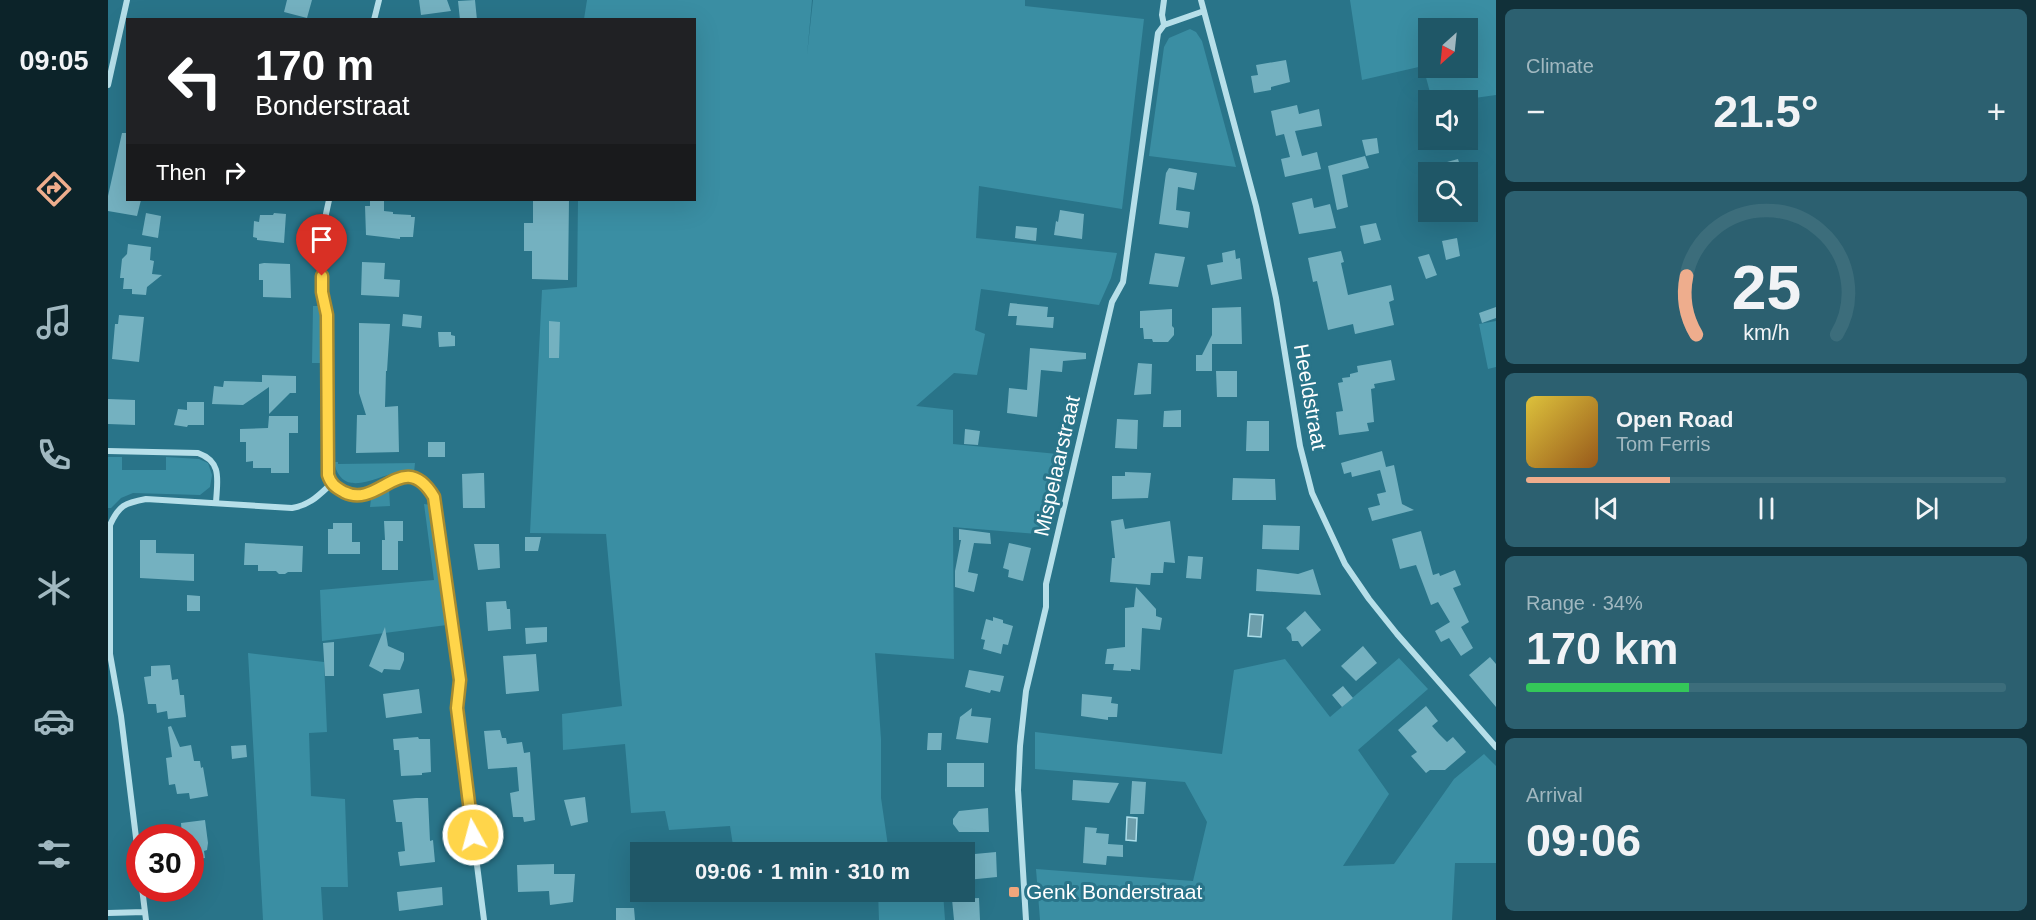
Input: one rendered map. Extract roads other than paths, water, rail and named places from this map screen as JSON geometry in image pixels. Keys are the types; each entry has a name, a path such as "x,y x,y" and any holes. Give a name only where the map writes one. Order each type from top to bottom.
{"street":[{"path":"108,85 127,0"},
{"path":"374,18 379,0"},
{"name":"Mispelaarstraat","path":"1026,920 1018,790 1026,691 1046,607 1046,584 1112,302 1123,282 1158,33 1164,25 1162,15 1164,0"},
{"name":"Heeldstraat","path":"1201,0 1256,206 1276,298 1300,446 1312,493 1345,564 1369,599 1496,747"},
{"path":"1164,25 1204,11"},
{"path":"329,201 322,243 322,292 327,315 328,475 331,483 345,493 357,496 369,494 401,477 412,477 425,482 434,497 460,680 457,708 484,920"},
{"path":"108,451 205,455 215,465 216,503"},
{"path":"134,824 121,716 109,654 110,525 116,511 128,503 146,499 292,508 305,506 314,501 331,483"},
{"path":"144,902 146,920"},
{"path":"108,913 145,912"}],"place":[{"name":"Genk Bonderstraat","path":"1014,892"}]}
